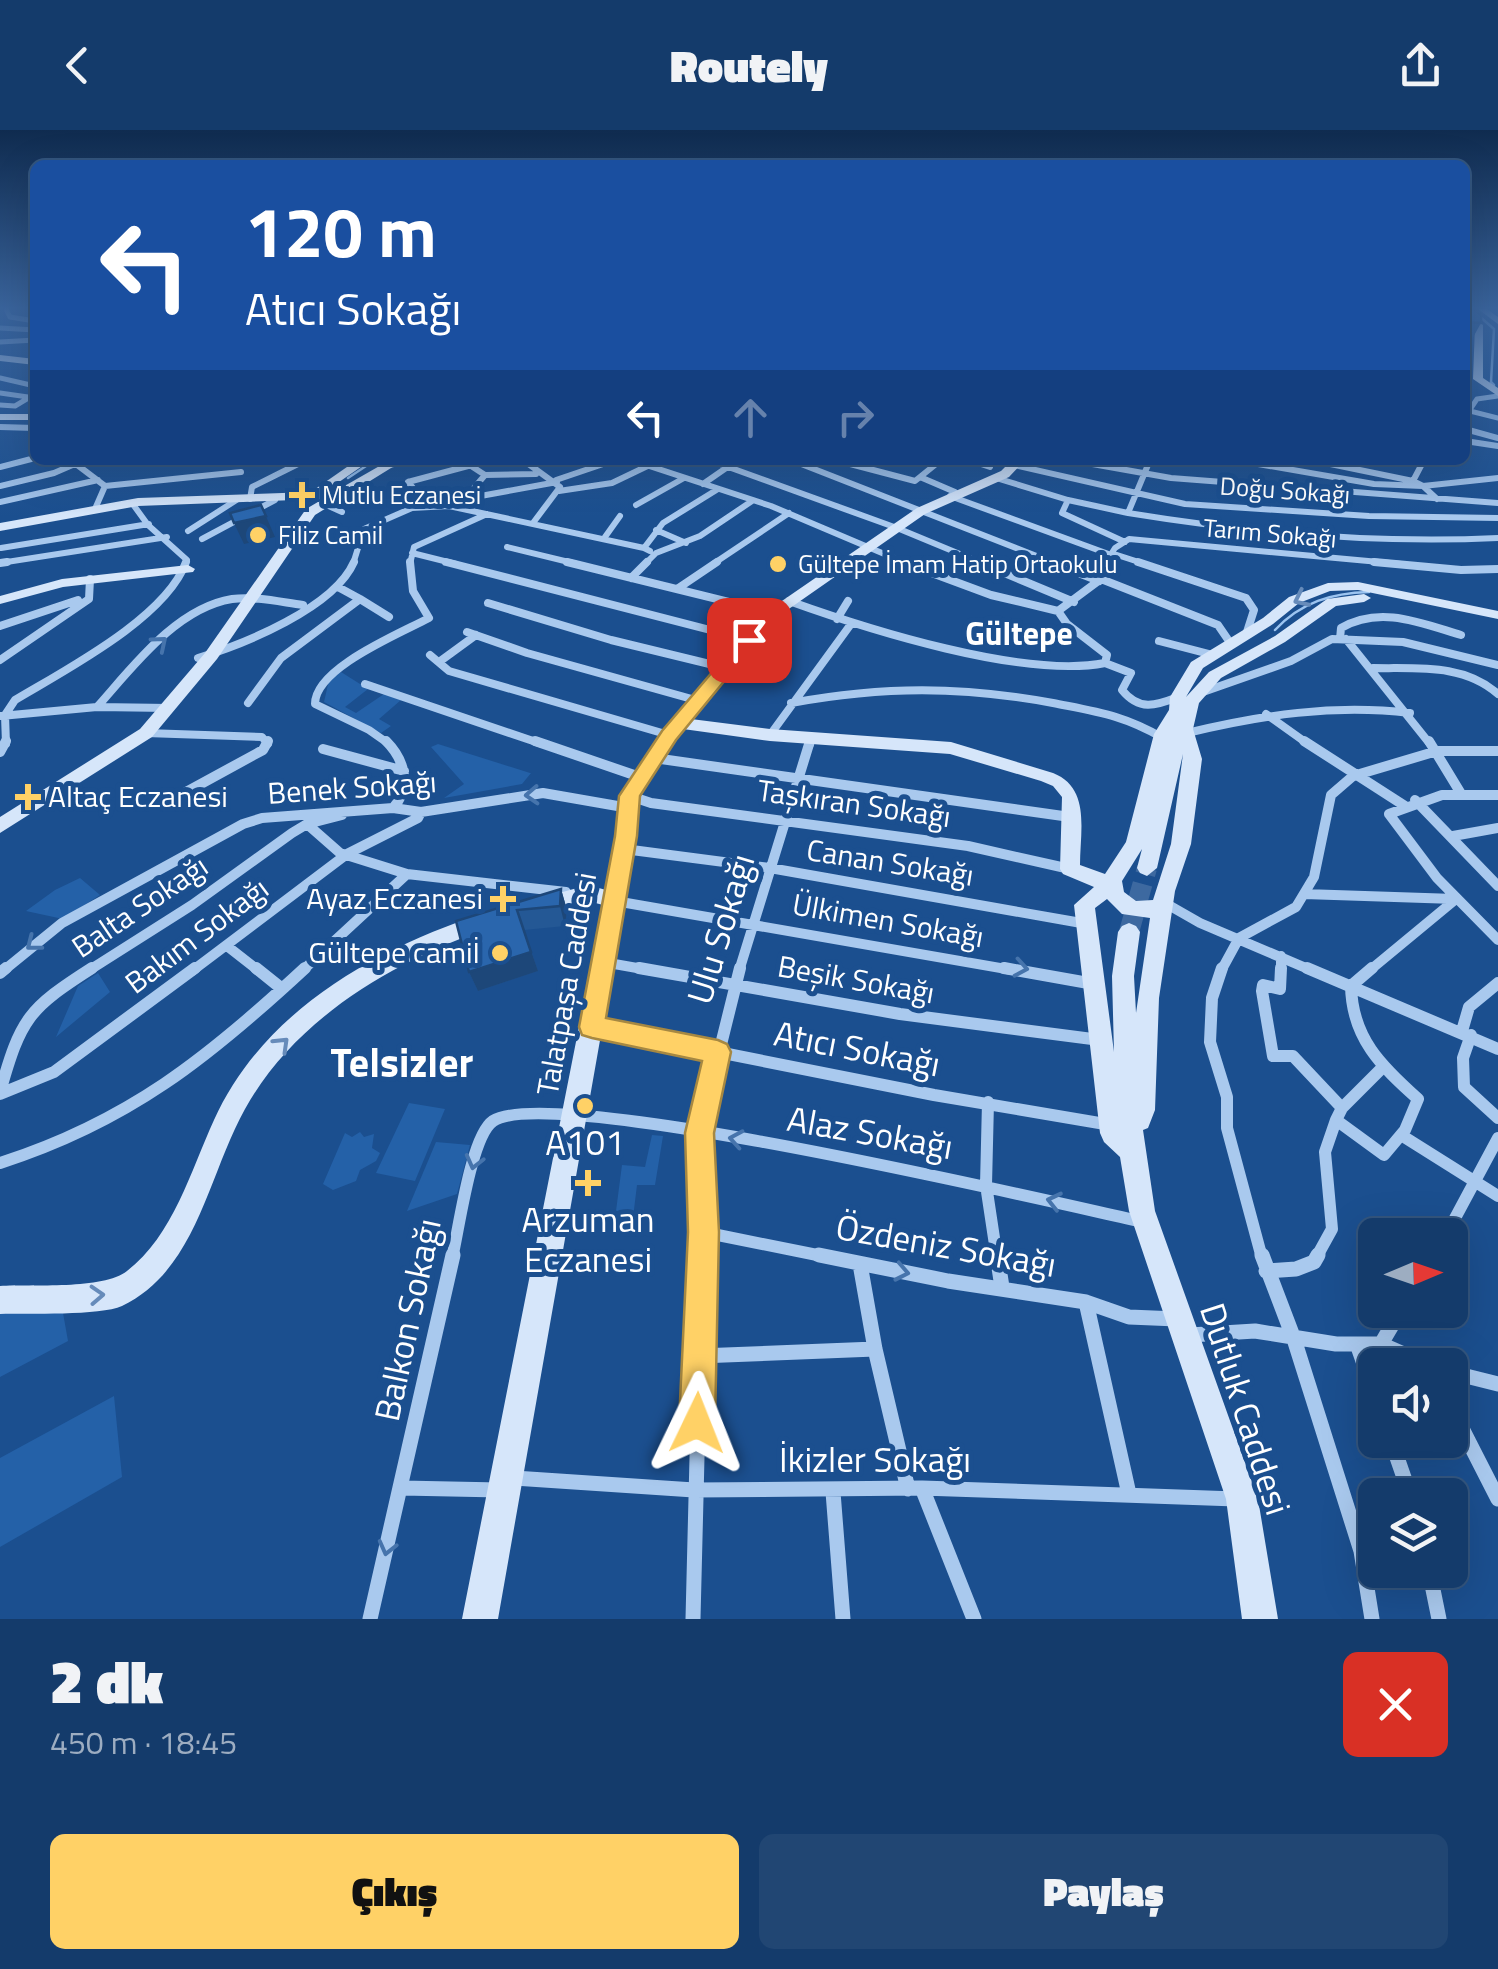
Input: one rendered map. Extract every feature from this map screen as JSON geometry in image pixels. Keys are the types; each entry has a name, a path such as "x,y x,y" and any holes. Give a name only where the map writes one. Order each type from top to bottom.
{"main road":[{"path":"1478,378 1498,394"},
{"path":"0,417 30,417"},
{"path":"0,823 146,734 317,501 359,465"},
{"path":"0,528 132,504 244,497 317,501 390,467"},
{"name":"Talatpaşa Caddesi","path":"480,1619 638,785 674,729 774,613 921,512 999,469"},
{"path":"0,528 132,504"},
{"path":"0,600 90,579 188,569"},
{"path":"1165,897 1152,911 1134,910 1117,899 1117,878 1150,800 1162,738 1196,665 1294,600 1328,588 1358,586 1498,615"},
{"path":"1177,703 1176,748 1151,869 1168,828 1191,702 1215,675 1280,639 1332,602 1391,599 1498,625"},
{"path":"0,823 165,708"},
{"path":"674,729 951,748 1002,762 1059,782 1071,796 1070,869 1117,878 1148,874 1165,897"},
{"path":"1140,1120 1148,998 1165,897 1181,844 1191,776 1193,759 1186,733"},
{"path":"1112,1126 1084,905 1117,878"},
{"path":"0,1300 114,1295 130,1288 171,1242 238,1098 260,1066 348,986 407,950 527,899 588,893 614,900"},
{"name":"Dutluk Caddesi","path":"1149,1224 1153,1216 1140,1120 1134,1019 1134,933 1123,976 1132,1152 1142,1211 1242,1499 1260,1619"},
{"name":"Dutluk Caddesi","path":"1112,1126 1113,1133 1132,1152"}],"street":[{"path":"2,378 30,385"},
{"path":"0,393 30,397 16,405"},
{"path":"1470,407 1477,398 1498,394"},
{"path":"0,405 30,405"},
{"path":"1470,412 1498,418"},
{"path":"0,427 30,428"},
{"path":"1,439 15,427"},
{"path":"1470,431 1498,442"},
{"path":"1470,441 1498,442"},
{"path":"0,467 30,459"},
{"path":"0,486 70,465"},
{"path":"83,465 101,483"},
{"path":"188,531 298,465"},
{"path":"429,507 408,482 459,465"},
{"path":"468,465 484,475 536,474"},
{"path":"528,465 536,474 557,484 604,487 652,466"},
{"path":"205,657 250,642 338,587 352,566 364,529 394,513 557,484 603,465"},
{"path":"648,465 789,513 1006,598 1058,611 1100,580 1100,571 1115,548 1124,542"},
{"path":"726,465 897,528 1074,602"},
{"path":"803,465 1218,625 1238,640 1254,610 1246,598 1114,555 952,494 920,477"},
{"path":"853,465 914,481 935,465"},
{"path":"1093,465 1143,476 1498,503"},
{"path":"1128,513 1144,484 1148,465"},
{"path":"1262,465 1356,482 1423,486 1498,478"},
{"path":"1335,465 1413,481 1438,499"},
{"path":"1413,481 1421,465"},
{"path":"704,484 729,466"},
{"path":"999,469 1068,500 1228,529 1411,542 1498,538"},
{"name":"Doğu Sokağı","path":"999,469 1185,504 1369,516 1498,518"},
{"path":"0,502 101,483 241,472"},
{"path":"462,503 484,475"},
{"path":"636,505 684,478"},
{"path":"95,509 101,483"},
{"path":"533,523 557,484"},
{"path":"644,548 656,530 718,489"},
{"path":"202,539 230,528 275,500"},
{"path":"630,578 656,554 687,543 753,500"},
{"path":"1068,500 1062,512 1124,542"},
{"path":"317,501 342,512"},
{"path":"462,503 487,514 605,537 656,554"},
{"path":"0,752 2,716 15,700 154,608 188,569 187,560 135,513 132,504"},
{"path":"677,589 789,513"},
{"path":"393,808 403,798 406,786 404,771 392,746 374,731 330,713 313,698 331,672 429,618 428,610 416,598 408,566 412,553 429,539 487,514"},
{"path":"605,537 620,516"},
{"path":"1,548 149,524"},
{"path":"656,530 687,543"},
{"path":"0,563 166,537"},
{"name":"Tarım Sokağı","path":"1124,542 1146,540 1461,570 1498,569"},
{"path":"507,547 774,613"},
{"path":"412,553 749,640"},
{"path":"0,660 88,597 90,579"},
{"path":"338,587 389,616"},
{"path":"0,626 88,597"},
{"path":"97,707 146,656 203,608 242,599 304,605"},
{"path":"248,704 253,692 302,640 360,599"},
{"path":"789,601 851,624 1034,664 1083,669 1105,663 1131,673 1122,690 1135,705 1146,708 1177,703"},
{"path":"837,619 848,601"},
{"path":"488,603 612,640 726,668"},
{"path":"1058,611 1063,622 1101,647 1106,654 1105,663"},
{"path":"1458,792 1437,751 1410,713 1343,639 1341,628 1348,622 1374,618 1406,619 1461,634"},
{"path":"770,735 851,624"},
{"path":"439,662 472,633 527,653 699,700"},
{"path":"1198,694 1291,661 1332,639 1441,649 1498,666"},
{"path":"1159,641 1213,655"},
{"path":"430,655 461,674 674,729"},
{"path":"1373,668 1438,670 1489,684 1498,694"},
{"path":"365,684 638,785 802,778 1070,817"},
{"path":"791,703 862,690 948,688 993,692 1127,718 1162,738"},
{"path":"2,716 97,707 165,708"},
{"path":"1186,733 1266,714 1342,707 1410,713"},
{"path":"1266,714 1353,776 1410,803 1453,836 1498,886"},
{"path":"146,734 262,738 270,742 263,750 177,797"},
{"name":"Ulu Sokağı","path":"693,1619 704,1232 699,1133 752,923 802,778 811,738"},
{"path":"323,749 404,771"},
{"path":"1372,1619 1360,1551 1294,1339 1266,1271 1227,1128 1227,1096 1210,1042 1212,998 1221,970 1239,938 1296,907 1314,877 1330,795 1353,776 1437,751 1498,751"},
{"name":"Benek Sokağı","path":"0,973 62,923 243,824 283,814 393,808 421,812 542,793 638,785"},
{"name":"Taşkıran Sokağı","path":"638,785 651,803 968,846 1070,869"},
{"path":"1497,793 1458,792 1410,803 1389,814 1456,898 1498,940"},
{"name":"Balta Sokağı","path":"0,1093 29,1011 307,824 357,810"},
{"name":"Bakım Sokağı","path":"0,1093 54,1072 347,854 418,818 421,812"},
{"path":"307,824 327,843 347,854 407,874 527,899"},
{"path":"1453,836 1498,828"},
{"name":"Canan Sokağı","path":"624,848 770,868 1088,924"},
{"path":"0,1163 36,1154 158,1089 234,1032 407,874"},
{"path":"1304,894 1456,898"},
{"path":"1165,897 1239,938 1498,1048"},
{"path":"1281,956 1280,989 1263,986 1262,991 1273,1056 1293,1056 1339,1114 1384,1155 1414,1118 1418,1099 1382,1067 1359,1037 1349,1010 1351,986 1456,898"},
{"name":"Ülkimen Sokağı","path":"614,900 1094,984"},
{"path":"226,946 281,988"},
{"name":"Beşik Sokağı","path":"603,962 900,1014 1101,1040"},
{"path":"1498,983 1469,1007 1463,1058 1464,1086 1498,1118"},
{"name":"Atıcı Sokağı","path":"592,1027 934,1096 988,1102 1112,1126"},
{"path":"1266,1271 1296,1270 1314,1262 1332,1229 1325,1152 1339,1114 1382,1067"},
{"path":"988,1102 986,1184 1002,1287"},
{"name":"Alaz Sokağı","path":"576,1114 986,1184 1149,1224"},
{"name":"Balkon Sokağı","path":"370,1619 484,1128 497,1118 576,1114"},
{"path":"1401,1135 1498,1196"},
{"path":"1456,1218 1498,1138"},
{"name":"Özdeniz Sokağı","path":"704,1232 846,1258 860,1264 1086,1302 1129,1317 1180,1327 1381,1344"},
{"path":"860,1264 875,1349 915,1489 974,1619"},
{"path":"1086,1302 1129,1494"},
{"path":"1390,1328 1381,1344 1390,1348"},
{"path":"1357,1344 1358,1348"},
{"path":"700,1356 875,1349"},
{"path":"1468,1376 1498,1384"},
{"path":"1468,1440 1498,1499"},
{"name":"İkizler Sokağı","path":"402,1488 507,1484 833,1492 915,1489 1242,1499"},
{"path":"833,1492 843,1619"},
{"path":"1433,1588 1439,1619"}],"shaded area":[{"path":"341,672 368,689 345,707 356,713 384,694 401,700 379,719 391,726 381,733 324,702 329,680"},
{"path":"438,744 531,773 522,784 444,798 464,784 431,747"},
{"path":"80,878 100,895 63,919 26,911 55,890"},
{"path":"98,973 110,992 56,1037 78,986"},
{"path":"409,1103 445,1109 415,1181 376,1173"},
{"path":"360,1132 364,1137 374,1134 372,1148 380,1153 376,1161 360,1170 356,1181 333,1190 323,1184 345,1133 352,1137"},
{"path":"652,1135 663,1136 655,1185 637,1185 631,1234 613,1234 622,1165 645,1167"},
{"path":"436,1142 470,1145 457,1194 407,1211"},
{"path":"0,1308 63,1313 68,1341 0,1377"},
{"path":"114,1396 122,1477 0,1547 0,1458"}],"building":[{"path":"261,505 266,516 234,523 230,513"},
{"path":"561,889 560,906 517,910 531,952 469,972 456,921"}],"waterway":[{"path":"1491,378 1494,385"},
{"path":"348,478 368,465"},
{"path":"1275,630 1295,612 1318,601 1369,592"}],"tunnel":[{"path":"1129,932 1147,868"}],"place":[{"name":"Mutlu Eczanesi","path":"302,495"},
{"name":"Filiz Camiİ","path":"258,535"},
{"name":"Gültepe İmam Hatip Ortaokulu","path":"778,564"},
{"name":"Altaç Eczanesi","path":"28,797"},
{"name":"Ayaz Eczanesi","path":"503,899"},
{"name":"Gültepe camiİ","path":"500,953"},
{"name":"A101","path":"585,1106"},
{"name":"Arzuman Eczanesi","path":"588,1183"}],"district":[{"name":"Gültepe","path":"1019,634"},
{"name":"Telsizler","path":"402,1063"}],"route":[{"path":"697,1423 704,1232 699,1133 718,1052 592,1027 630,796 669,735 749,640"}]}
